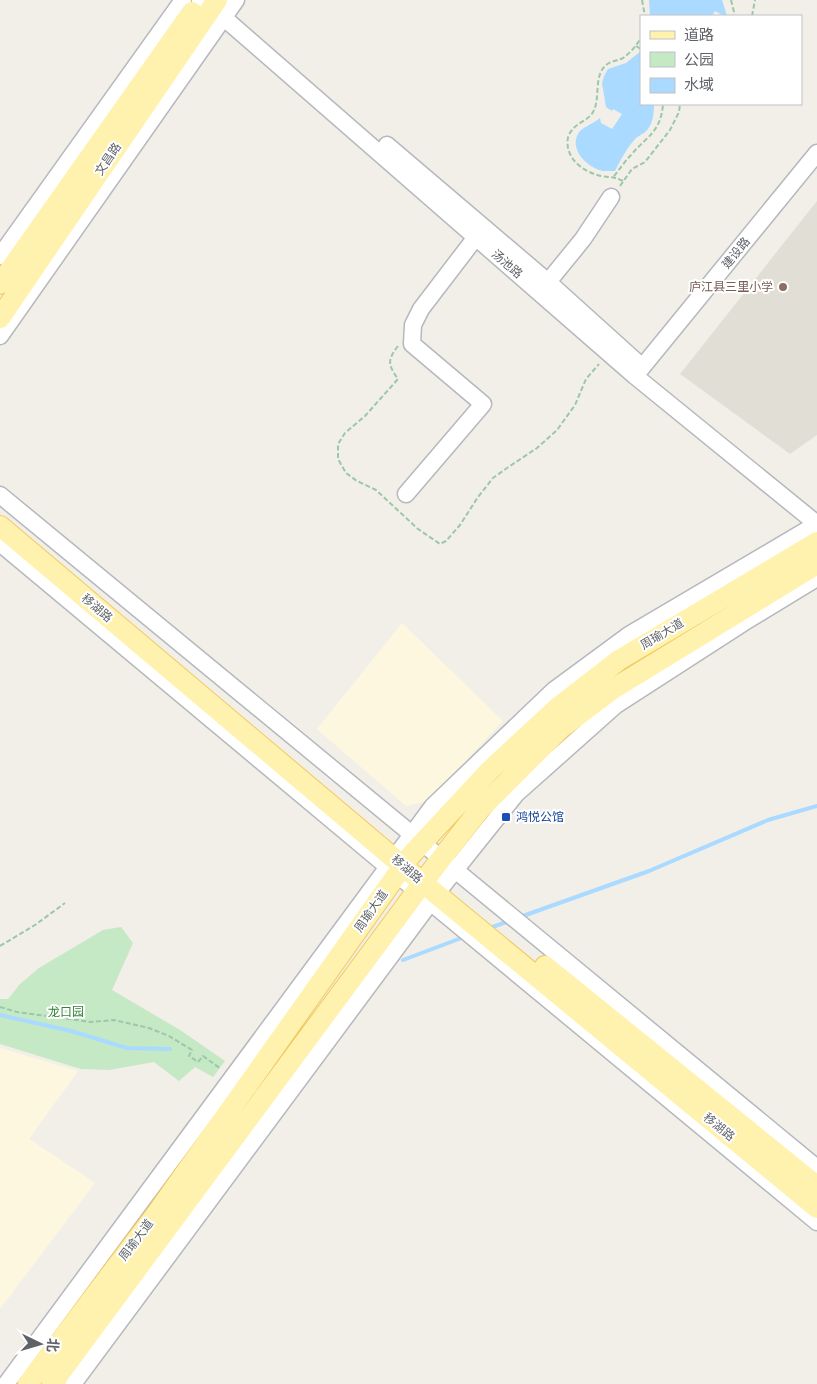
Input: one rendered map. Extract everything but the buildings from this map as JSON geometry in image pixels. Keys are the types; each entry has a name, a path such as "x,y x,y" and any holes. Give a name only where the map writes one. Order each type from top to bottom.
{"main road":[{"name":"文昌路","path":"0,284 213,4"},
{"name":"文昌路","path":"0,318 213,4"},
{"name":"移湖路","path":"0,511 817,1208"},
{"name":"移湖路","path":"0,526 404,856"},
{"name":"周瑜大道","path":"28,1384 157,1213 404,856 490,770 557,708 619,660 817,542"},
{"name":"周瑜大道","path":"52,1384 435,882 480,809 561,728 613,689 817,564"},
{"name":"移湖路","path":"490,928 817,1186"}],"street":[{"name":"汤池路","path":"213,4 476,237 639,372 817,524"},
{"name":"汤池路","path":"213,4 548,282 639,372 774,476 817,515"},
{"path":"0,256 213,4"},
{"path":"0,336 213,4"},
{"name":"建设路","path":"639,372 817,153"},
{"path":"548,282 583,239 612,197"},
{"path":"406,494 482,404 412,344 413,325 422,309 476,237"},
{"name":"移湖路","path":"0,495 404,856"},
{"path":"6,1384 233,1078 404,856 433,806 553,691 629,635 817,524"},
{"name":"移湖路","path":"0,543 404,856"},
{"path":"73,1384 435,882 516,794 616,705 817,578"},
{"name":"移湖路","path":"435,882 490,928 817,1222"},
{"name":"移湖路","path":"490,928 817,1168"}],"path":[{"path":"642,0 645,15"},
{"path":"731,0 733,15"},
{"path":"752,15 755,0"},
{"path":"623,181 614,176 600,176 584,170 568,152 566,140 572,130 592,114 596,105 599,78 604,67 622,58 636,46 640,40"},
{"path":"636,46 640,48"},
{"path":"614,176 631,154 657,128 663,105"},
{"path":"612,197 632,169 645,162 670,130 679,112 680,105"},
{"path":"0,946 35,925 65,903"},
{"path":"0,1008 91,1022 114,1020 148,1028 169,1036 192,1050 189,1056 198,1062 203,1056 233,1078"}],"shaded area":[{"name":"庐江县三里小学","path":"817,201 817,435 790,454 680,374"},
{"path":"402,623 503,721 428,801 406,806 317,729"},
{"path":"0,1048 78,1071 29,1139 95,1183 0,1309"}],"green space":[{"name":"龙口园","path":"121,927 133,943 112,990 180,1030 225,1061 213,1077 195,1067 179,1081 154,1062 109,1070 81,1069 0,1044 0,999 8,999 20,984 39,968 103,930"}],"water":[{"path":"649,0 722,0 727,15 715,11 713,15 650,15"},
{"path":"640,52 640,105 654,105 653,116 647,130 631,144 615,171 603,171 586,162 578,152 576,140 582,129 600,118 601,123 612,129 622,114 606,107 602,83 608,69 626,63"}],"waterway":[{"path":"520,917 649,871 768,820 817,806"},
{"path":"487,929 509,921"},
{"path":"403,960 464,937"},
{"path":"0,1015 71,1031 127,1048 170,1049"}],"place":[{"name":"庐江县三里小学","path":"783,287"},
{"name":"鸿悦公馆","path":"506,817"}]}
